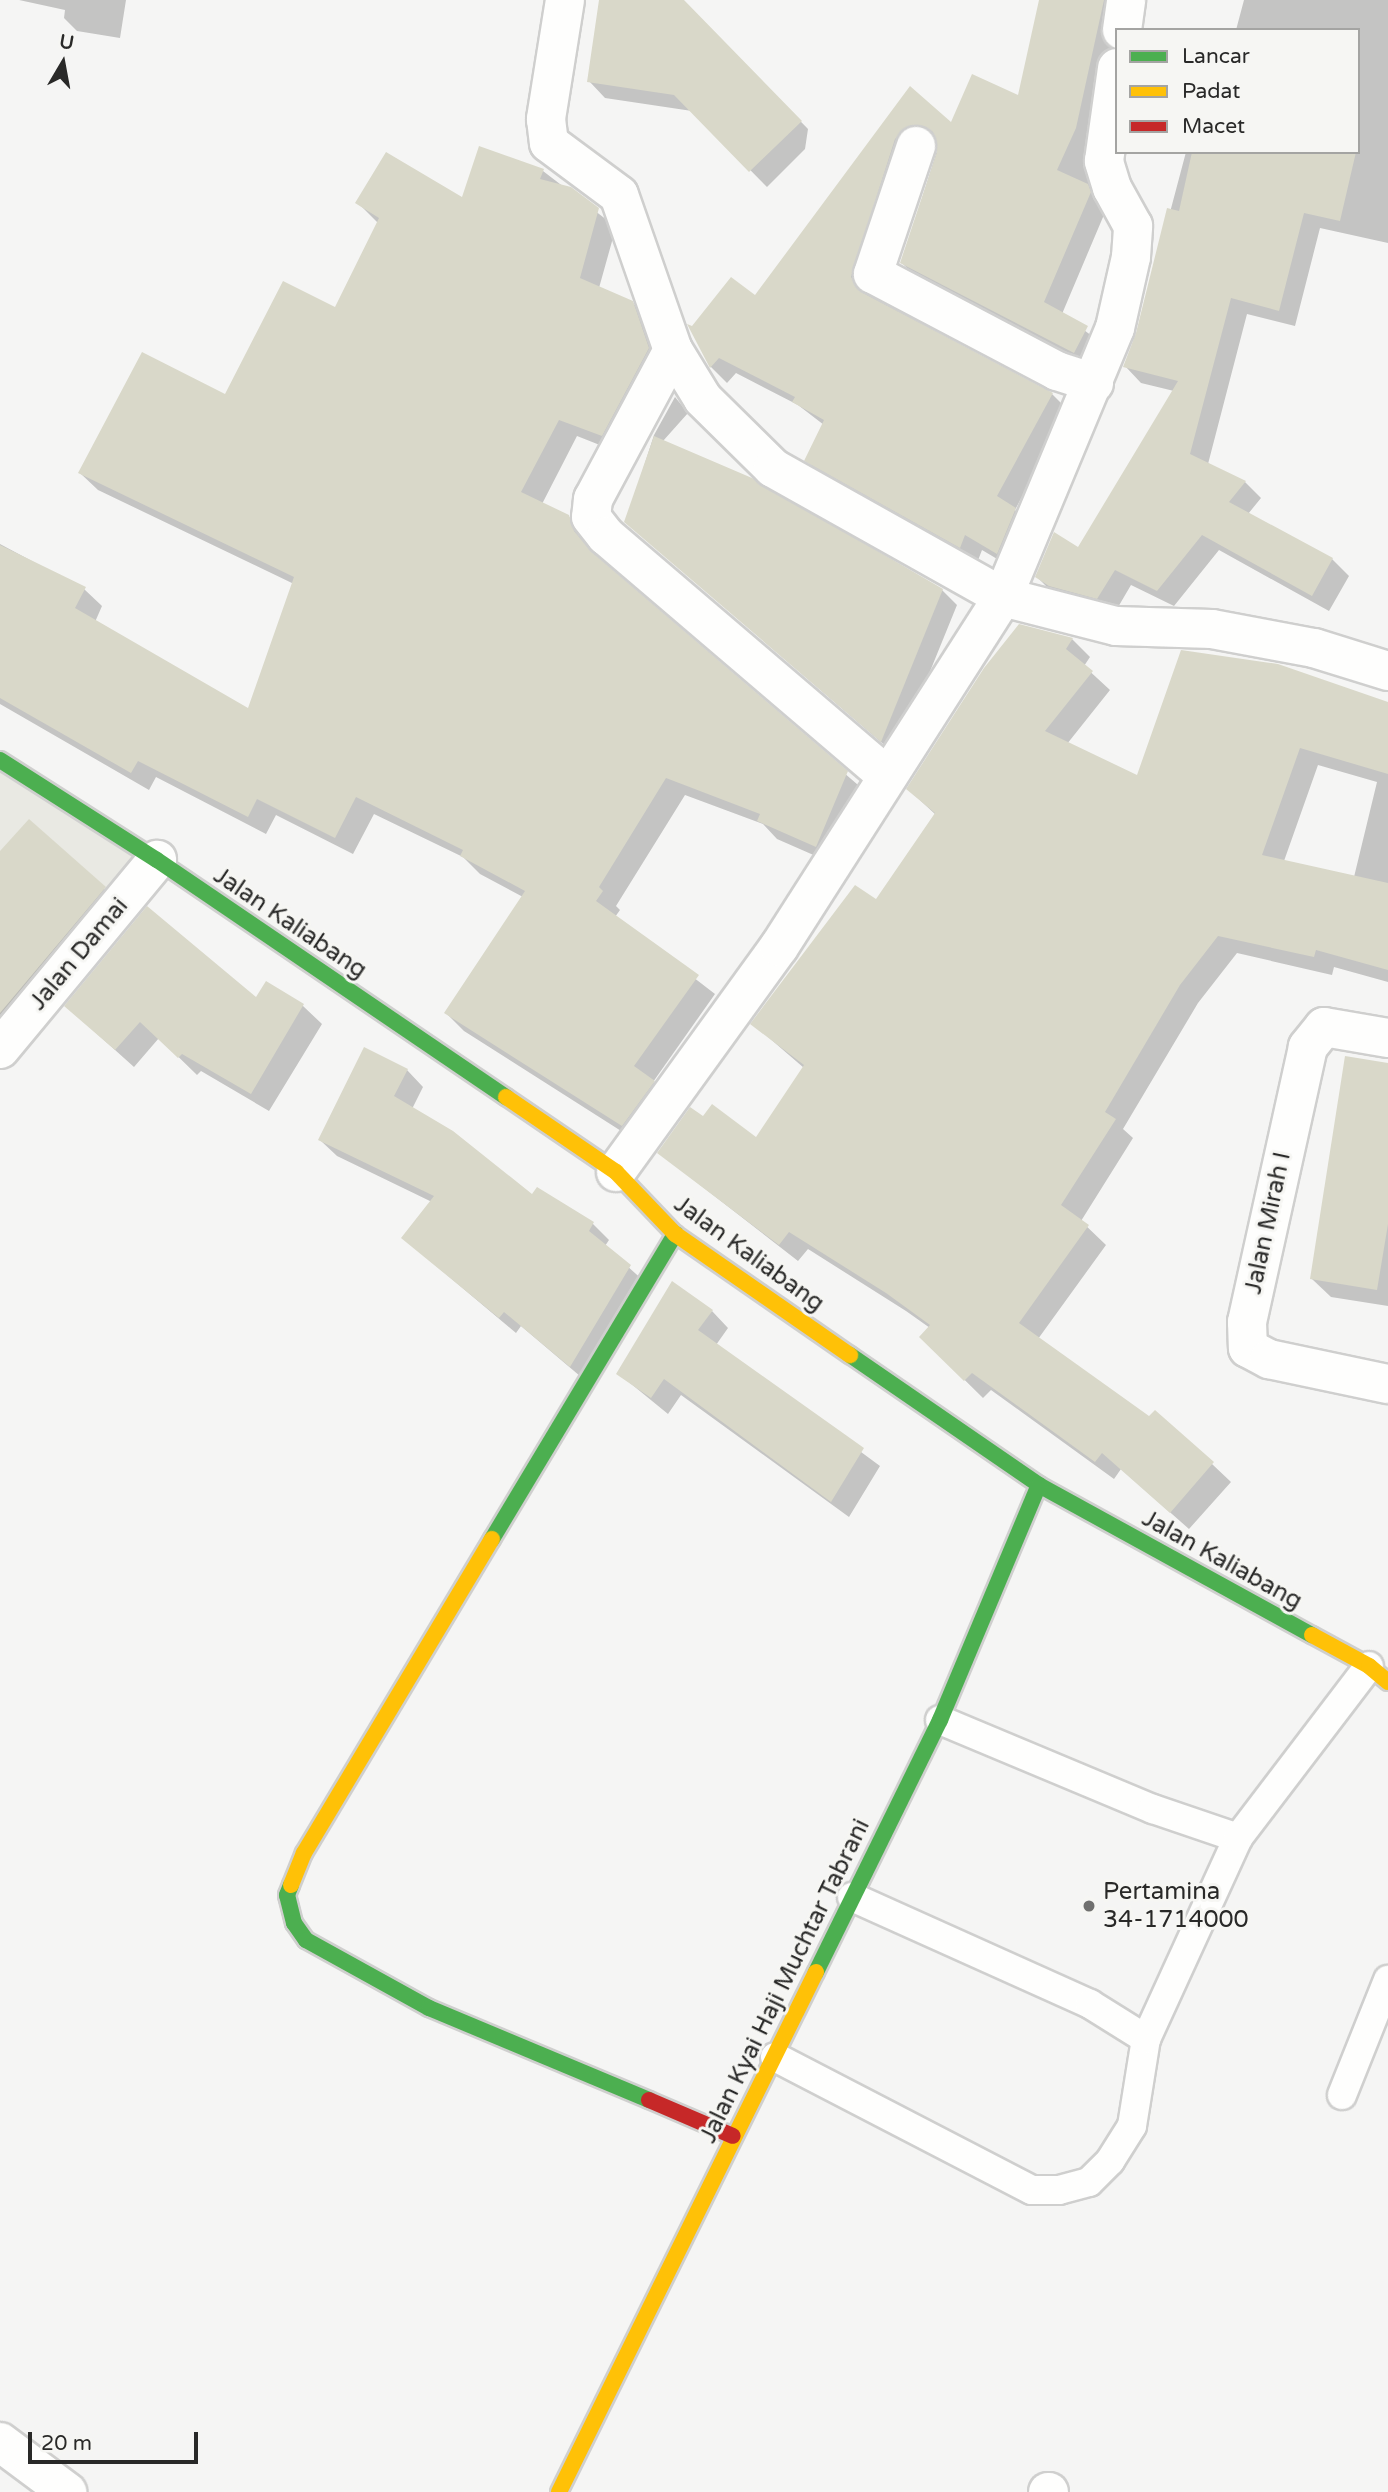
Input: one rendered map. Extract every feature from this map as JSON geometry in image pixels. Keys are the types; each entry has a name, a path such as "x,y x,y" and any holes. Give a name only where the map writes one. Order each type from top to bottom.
{"street":[{"path":"565,0 546,119 549,143 619,195 673,350 704,399 773,467 1003,597 1116,626 1212,629 1314,648 1388,671"},
{"path":"1122,28 1126,0"},
{"path":"617,1172 779,947 1003,597 1115,328 1131,257 1133,226 1112,188 1104,161 1115,82"},
{"path":"916,146 873,274 1057,372 1094,383"},
{"path":"673,350 593,499 591,517 606,536 887,776"},
{"name":"Jalan Kaliabang","path":"0,760 157,860 617,1172 675,1234 1039,1485 1378,1674"},
{"name":"Jalan Damai","path":"0,1048 157,860"},
{"name":"Jalan Mirah I","path":"1388,1038 1324,1027 1308,1046 1247,1322 1248,1348 1269,1359 1388,1384"},
{"path":"675,1234 304,1853 287,1895 294,1923 306,1940 429,2008 733,2136"},
{"name":"Jalan Kyai Haji Muchtar Tabrani","path":"559,2492 940,1720 1039,1485"},
{"path":"6,2446 57,2483"}],"lane":[{"path":"775,2057 1032,2190 1059,2190 1089,2182 1110,2161 1132,2126 1146,2039 1238,1838 1378,1674"},
{"path":"940,1720 1153,1809 1238,1838"},
{"path":"852,1897 1090,2004 1146,2039"},
{"path":"1342,2095 1388,1980"}],"shaded area":[{"path":"0,760 157,860 0,1033"}],"building":[{"path":"599,0 684,0 802,121 749,172 674,95 587,82"},
{"path":"1039,0 1104,0 1076,128 1057,170 1088,184 1091,192 1044,302 1088,326 1074,353 900,263 937,152 933,132 924,126 911,125 895,139 851,277 863,293 1053,393 997,496 1016,508 997,554 965,535 960,548 804,461 824,420 792,402 795,397 719,358 710,368 687,324 692,326 731,277 755,295 910,86 951,122 972,74 1018,95"},
{"path":"479,146 544,169 540,179 571,187 599,208 580,278 633,301 649,348 602,436 559,420 521,492 569,515 574,531 592,552 848,771 816,847 757,821 760,814 666,778 599,887 603,891 596,901 699,975 634,1066 655,1081 622,1126 444,1013 525,891 460,856 463,850 356,797 335,838 257,799 248,817 138,761 131,773 0,698 0,545 86,587 75,608 248,708 294,577 78,473 142,352 225,394 283,281 335,307 379,218 355,203 386,152 462,197"},
{"path":"1192,154 1356,154 1340,221 1304,213 1279,311 1231,298 1190,454 1246,481 1229,502 1333,558 1312,596 1202,535 1157,591 1115,570 1097,599 1049,586 1035,577 1054,532 1078,547 1178,381 1123,367 1136,333 1167,208 1179,211"},
{"path":"654,436 752,478 943,589 881,742 624,522"},
{"path":"1019,624 1073,638 1066,649 1093,671 1045,731 1137,775 1181,650 1278,664 1388,702 1388,774 1300,748 1262,855 1388,883 1388,970 1316,950 1314,957 1218,936 1180,985 1105,1112 1116,1119 1061,1205 1089,1225 1019,1323 1149,1416 1155,1410 1214,1462 1170,1513 1102,1453 1095,1462 972,1373 964,1381 919,1337 930,1325 886,1293 789,1232 779,1245 657,1153 690,1107 703,1116 712,1104 756,1137 804,1065 750,1024 855,885 876,899 935,813 906,789 984,668"},
{"path":"29,819 106,887 0,1013 0,851"},
{"path":"147,906 256,997 266,981 304,1004 251,1094 182,1054 178,1058 140,1022 115,1050 64,1006"},
{"path":"364,1047 408,1069 394,1096 453,1131 532,1194 537,1187 594,1222 589,1231 631,1265 570,1367 504,1312 499,1318 401,1238 434,1196 318,1140"},
{"path":"1345,1056 1388,1063 1388,1224 1377,1290 1310,1279"},
{"path":"672,1281 713,1310 698,1330 864,1448 831,1502 664,1379 651,1398 616,1374"}],"traffic: fast":[{"path":"0,760 157,860 506,1097"},
{"path":"492,1539 675,1234"},
{"path":"850,1355 1039,1485 1312,1635"},
{"path":"816,1972 940,1720 1039,1485"},
{"path":"291,1885 287,1895 294,1923 306,1940 429,2008 649,2100"}],"traffic: slow":[{"path":"506,1097 616,1172 675,1234 850,1355"},
{"path":"291,1885 304,1853 492,1539"},
{"path":"1312,1635 1369,1666 1388,1682"},
{"path":"559,2492 816,1972"}],"traffic: jam":[{"path":"649,2100 733,2136"}],"place":[{"name":"Pertamina 34-1714000","path":"1089,1906"}]}
